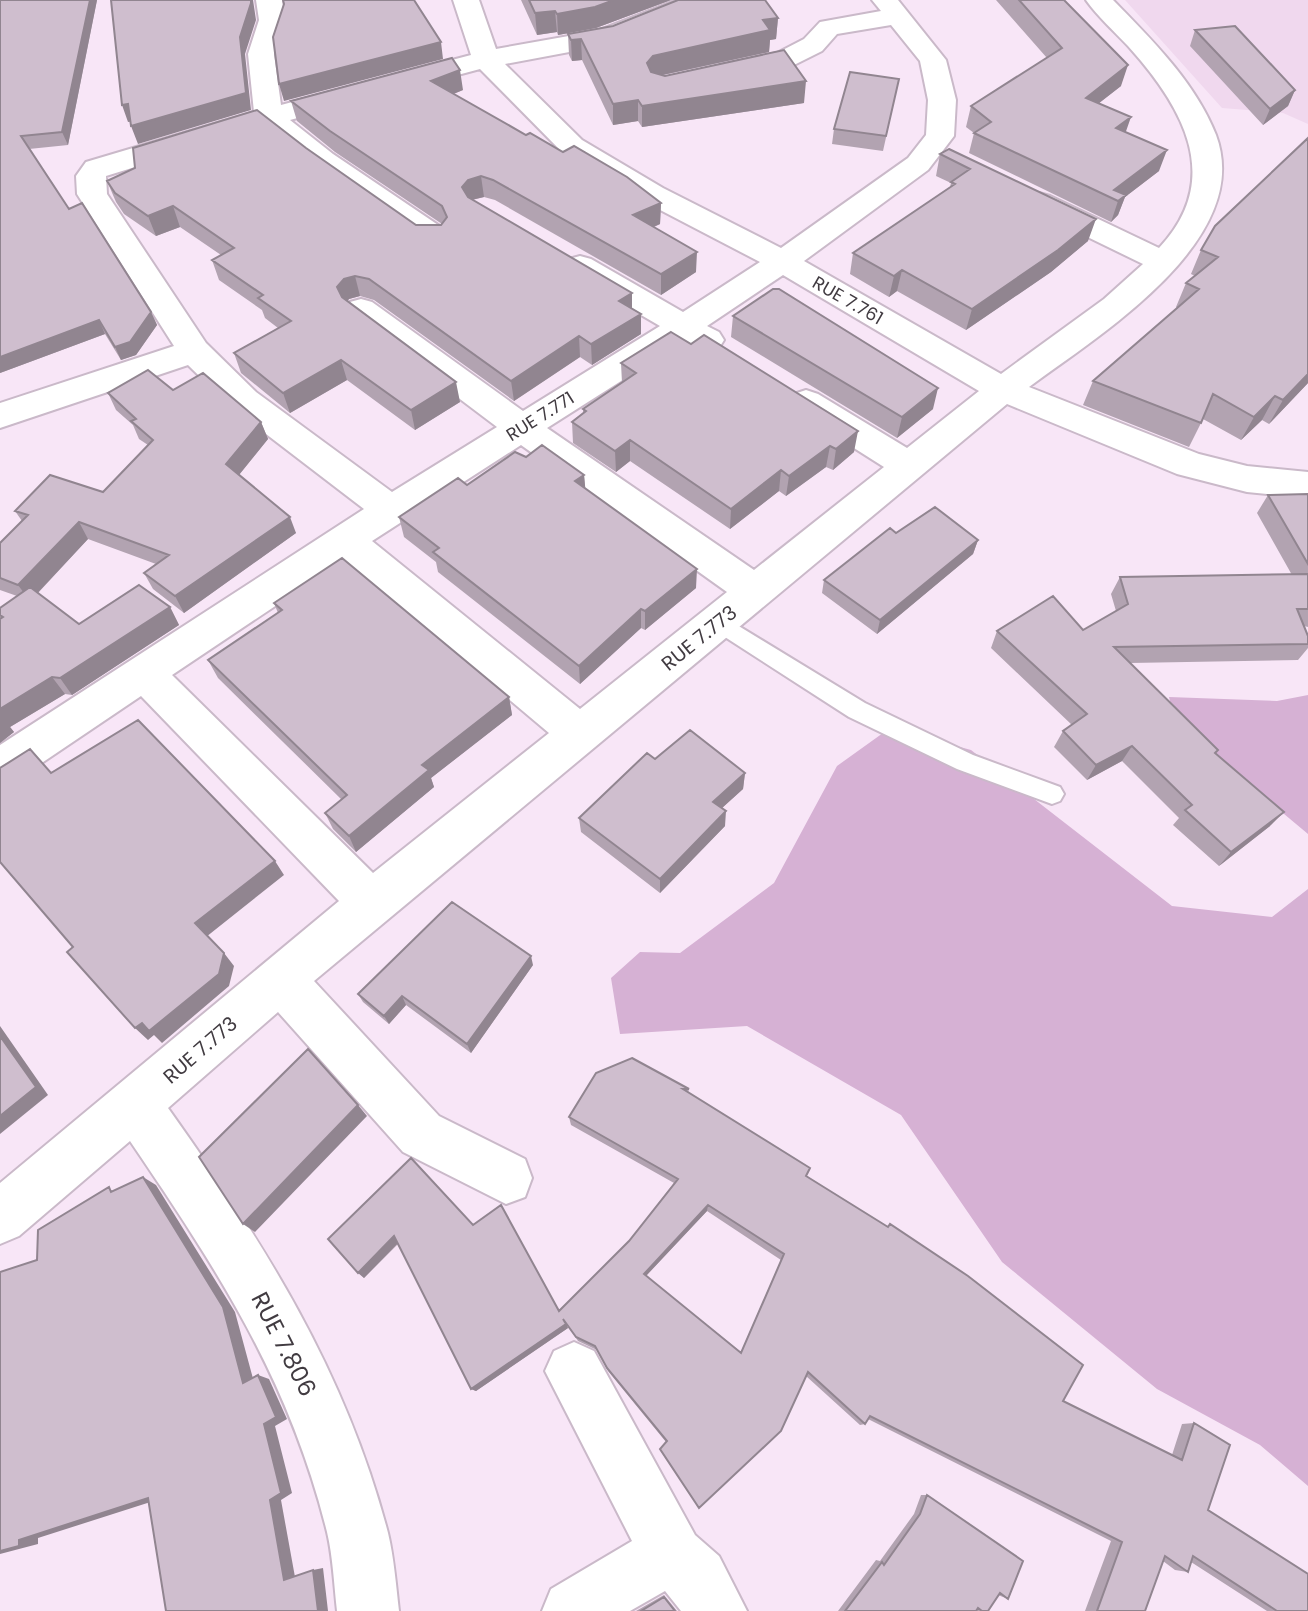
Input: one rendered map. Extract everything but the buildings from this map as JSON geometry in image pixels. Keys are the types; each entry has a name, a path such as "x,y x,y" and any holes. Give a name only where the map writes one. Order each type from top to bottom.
{"street":[{"path":"269,0 272,20 261,54 269,117 323,160 433,236"},
{"name":"RUE 7.761","path":"466,0 486,59 524,101 572,146 652,194 782,261 1002,389 1190,465 1247,479 1308,485"},
{"name":"RUE 7.773","path":"0,1217 372,903 1002,389 1147,279 1163,262 1185,237 1206,193 1206,157 1193,117 1174,82 1099,0"},
{"path":"391,510 244,400 194,351 92,194 91,176 96,168 112,161 269,117 486,59 603,38 696,1"},
{"path":"709,76 785,59 813,45 829,28 892,8"},
{"name":"RUE 7.771","path":"0,768 391,510 684,326 918,164 944,156 940,136 942,100 933,60 892,8"},
{"path":"1012,189 1163,262"},
{"path":"550,248 737,359"},
{"path":"361,309 522,428 755,591"},
{"path":"0,416 194,351"},
{"path":"777,384 909,466"},
{"path":"346,540 580,734"},
{"path":"145,674 372,903"},
{"path":"281,980 421,1134 506,1178"},
{"name":"RUE 7.806","path":"135,1105 218,1224 285,1338 325,1426 354,1522 368,1611"},
{"path":"574,1371 673,1557 697,1578 716,1611"},
{"path":"573,1611 639,1569 673,1557"}],"lane":[{"path":"719,622 857,710 965,762 1052,794"}],"shaded area":[{"path":"1125,0 1308,0 1308,124 1283,113 1222,108"},
{"path":"1308,695 1308,834 1175,723 1169,697 1277,701"},
{"path":"890,728 971,750 1172,906 1272,917 1308,889 1308,1486 1260,1445 1157,1389 1002,1262 901,1115 747,1026 620,1034 611,978 640,952 680,953 774,883 837,766"}]}
